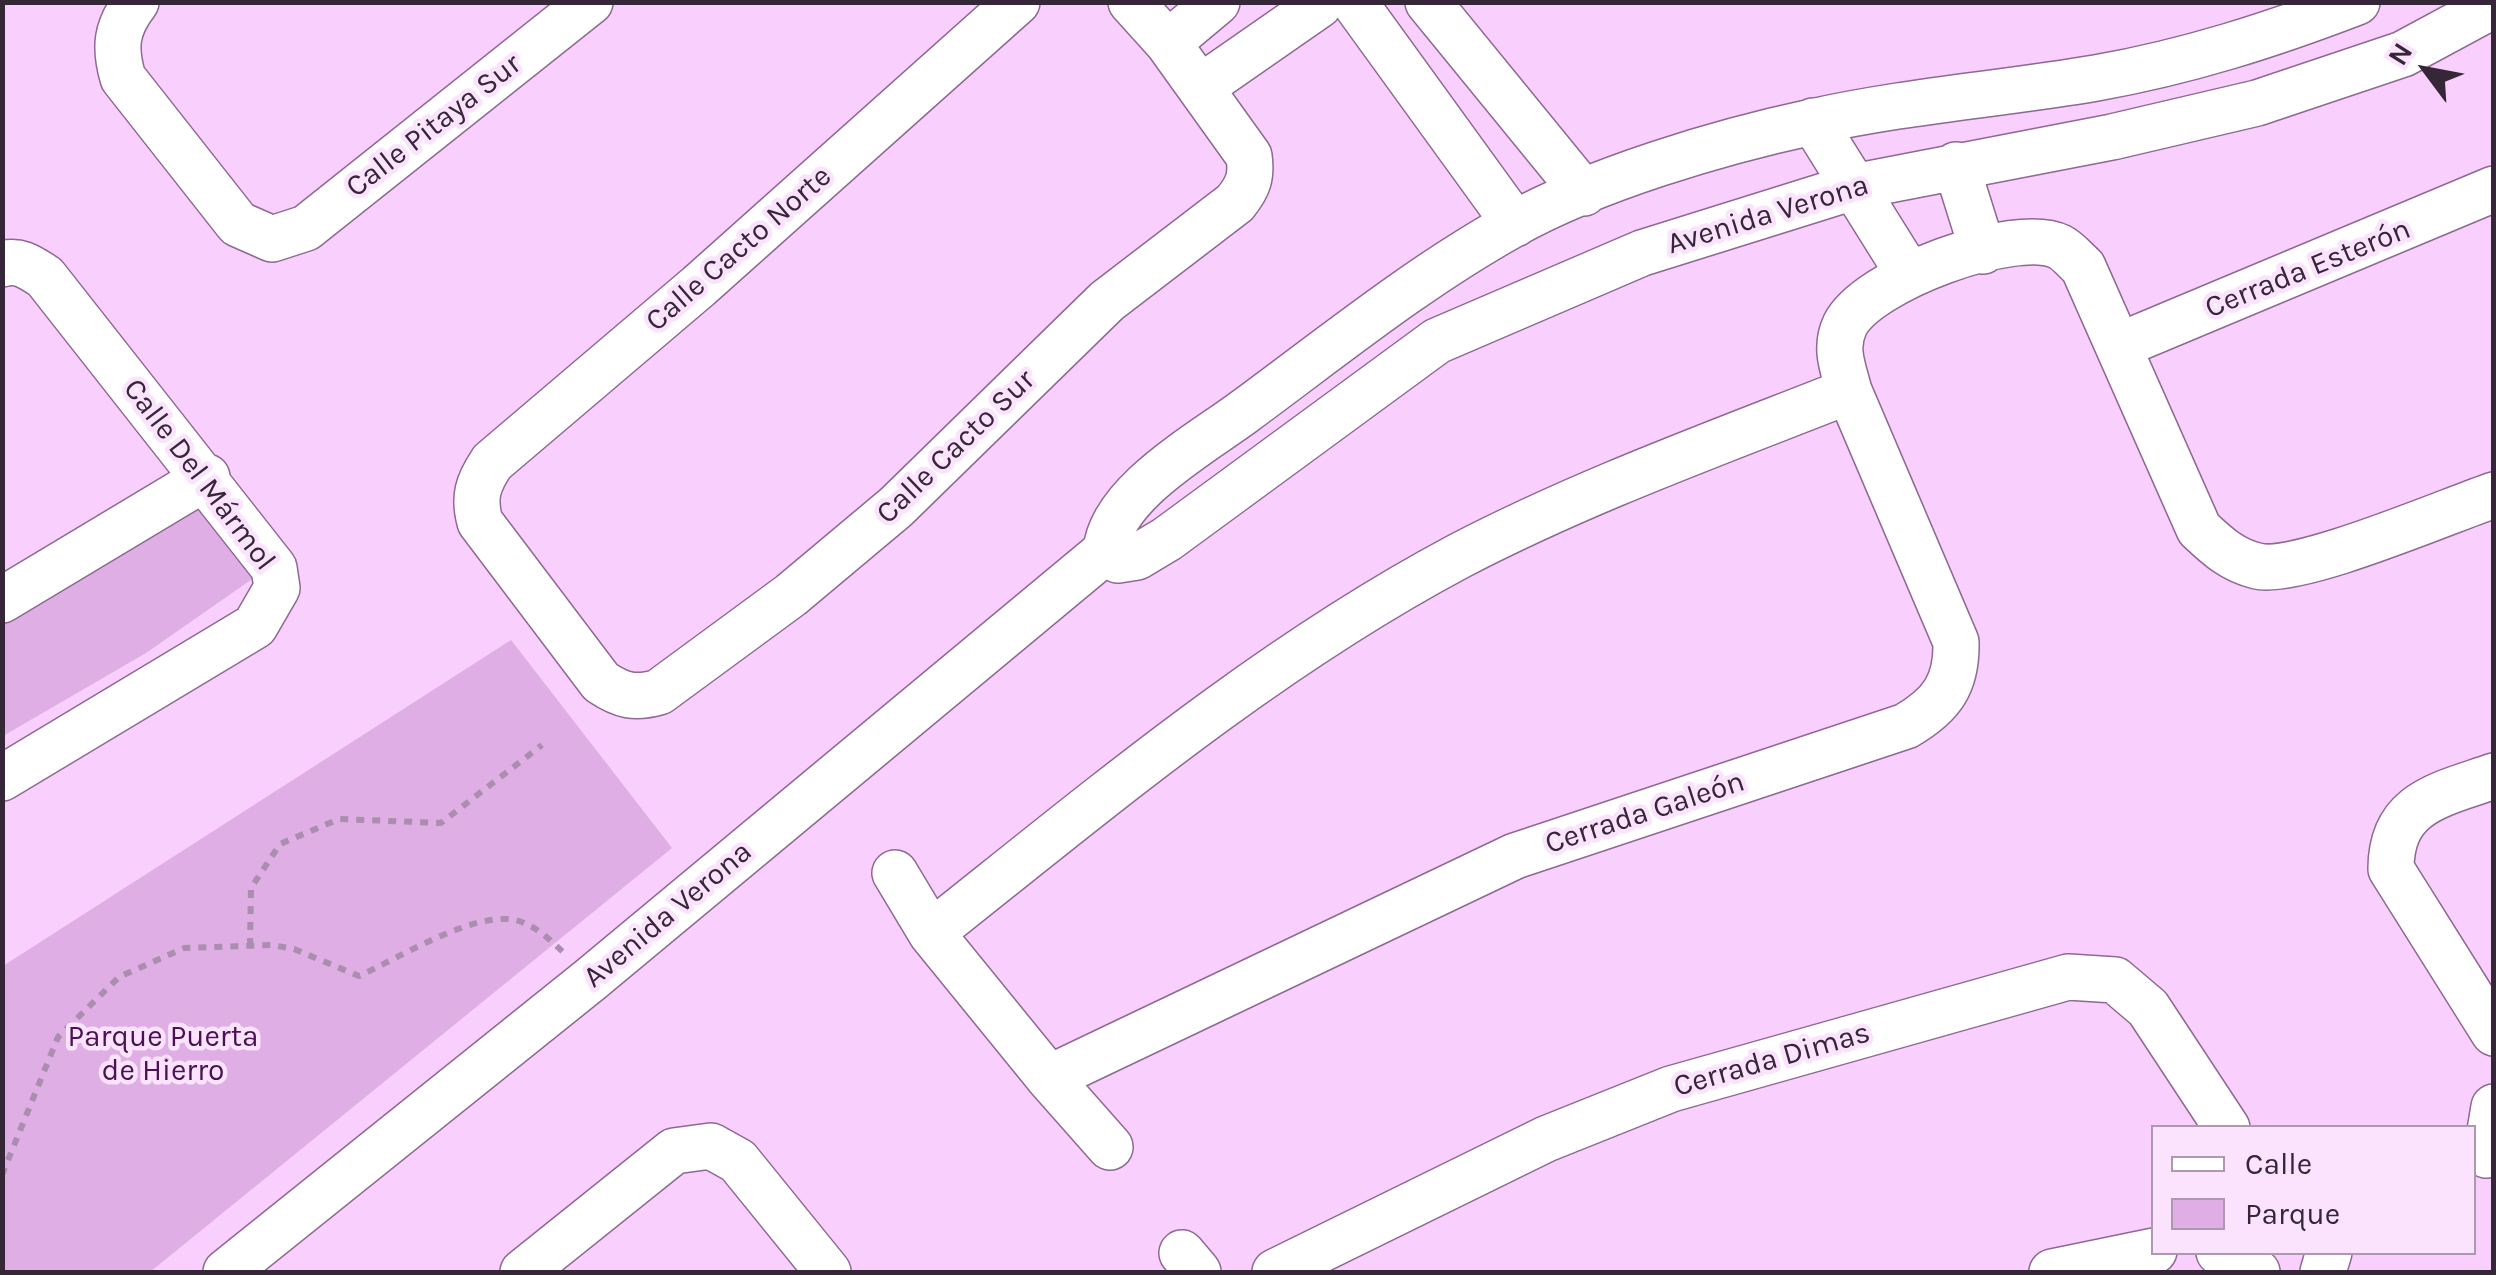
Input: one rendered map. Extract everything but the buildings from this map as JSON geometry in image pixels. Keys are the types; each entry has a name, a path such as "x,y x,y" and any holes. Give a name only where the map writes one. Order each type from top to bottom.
{"street":[{"name":"Calle Pitaya Sur","path":"136,2 119,27 115,53 122,78 238,224 272,239 306,228 590,2"},
{"name":"Calle Cacto Norte","path":"640,698 620,695 601,682 480,522 475,502 479,482 492,462 1017,2"},
{"path":"1131,2 1201,87 1339,4 1515,224"},
{"path":"1168,43 1217,2"},
{"path":"1428,2 1584,193"},
{"name":"Avenida Verona","path":"226,1272 590,980 1106,551 1108,532 1119,510 1163,472 1428,276 1515,224 1584,193 1711,149 1813,121 2100,77 2170,62 2240,46 2357,2"},
{"name":"Avenida Verona","path":"1106,551 1118,560 1137,557 1167,539 1437,341 1642,253 1853,187 2112,137 2257,103 2403,54 2494,5"},
{"name":"Calle Cacto Sur","path":"640,698 682,678 896,507 1107,301 1235,203 1252,174 1249,156 1201,87"},
{"path":"1813,121 1908,273 1983,251 2032,242 2059,247 2083,267 2121,345 2199,529 2226,554 2260,567 2296,564 2494,495"},
{"path":"1956,165 1983,251"},
{"name":"Cerrada Esterón","path":"2121,345 2494,189"},
{"name":"Calle Del Mármol","path":"2,264 13,261 30,266 45,278 207,478 274,568 277,588 256,626 2,778"},
{"name":"Cerrada Galeón","path":"1050,1078 1515,856 1906,726 1932,710 1949,690 1956,664 1956,642 1849,392 1838,349 1846,324 1865,298 1908,273"},
{"path":"931,933 1201,718 1346,622 1460,556 1598,490 1849,392"},
{"path":"2,600 207,478"},
{"path":"2494,776 2424,802 2403,819 2391,842 2391,868 2403,892 2494,1033"},
{"path":"896,873 931,933 1110,1148"},
{"name":"Cerrada Dimas","path":"1276,1272 1546,1139 1671,1089 2068,978 2115,980 2148,1008 2224,1125"},
{"path":"2484,1156 2494,1107"},
{"path":"523,1272 674,1151 711,1146 738,1160 828,1272"},
{"path":"2052,1272 2151,1252"},
{"path":"2224,1255 2256,1272"}],"path":[{"path":"250,946 251,888 280,844 339,819 441,823 542,745"},
{"path":"2,1175 58,1037 119,977 184,948 294,949 359,976 474,922 516,919 542,931 590,980"}],"green space":[{"path":"223,504 255,577 146,653 3,736 2,621 196,507"},
{"name":"Parque Puerta de Hierro","path":"511,640 672,848 150,1272 3,1272 3,966"}]}
